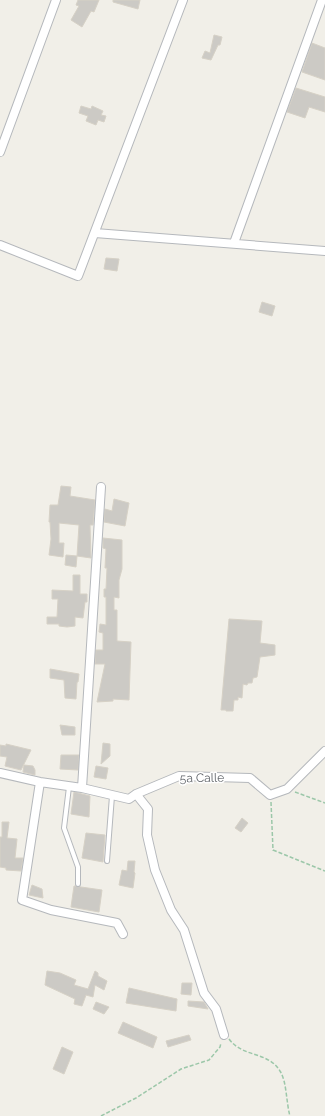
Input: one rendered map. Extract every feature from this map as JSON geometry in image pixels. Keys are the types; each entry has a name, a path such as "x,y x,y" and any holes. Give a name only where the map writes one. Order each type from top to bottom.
{"street":[{"path":"0,152 56,0"},
{"path":"0,245 78,276 183,0"},
{"path":"234,243 322,0"},
{"path":"95,233 325,250"},
{"path":"82,788 101,487"},
{"path":"270,795 287,789 325,751"},
{"name":"5a Calle","path":"0,773 40,782 82,788 129,799 136,794 180,776 250,778 270,795"},
{"path":"40,782 22,900 51,910 117,923 123,934"},
{"path":"136,794 148,809 147,836 155,870 171,910 184,930 204,993 216,1010 224,1035"}],"lane":[{"path":"69,786 64,828 78,867 78,884"},
{"path":"107,861 112,796"}],"path":[{"path":"287,789 325,803"},
{"path":"270,795 273,850 325,871"},
{"path":"101,1116 136,1098 181,1069 210,1060 220,1047 224,1035 228,1037 234,1045 245,1052 258,1057 266,1057 274,1062 281,1071 285,1082 286,1098 290,1116"}],"building":[{"path":"78,0 99,0 94,12 91,11 82,27 71,20 79,6 76,5"},
{"path":"113,0 140,0 138,9 113,2"},
{"path":"214,35 222,37 220,45 218,45 211,60 202,58 205,51 210,53"},
{"path":"312,43 325,48 325,80 302,72"},
{"path":"296,88 325,97 325,112 309,107 305,118 287,112"},
{"path":"81,106 91,109 92,106 103,111 101,115 106,116 104,122 98,120 96,125 86,121 88,116 79,113"},
{"path":"106,258 119,259 117,271 104,269"},
{"path":"262,302 275,306 272,316 259,312"},
{"path":"61,486 71,487 70,496 95,500 93,525 90,525 91,558 77,556 79,525 59,523 59,543 64,543 63,557 49,555 51,539 49,522 50,505 58,505"},
{"path":"114,499 129,503 125,526 104,522 105,509 112,511"},
{"path":"103,538 122,540 122,569 119,580 119,598 114,597 114,610 117,610 117,641 131,642 129,700 113,699 113,701 97,702 105,664 95,664 96,650 103,650 103,633 99,632 100,624 106,625 106,597 104,597 104,589 106,589 107,568 105,568 106,549 103,548"},
{"path":"66,555 77,556 76,567 65,565"},
{"path":"73,575 80,575 80,594 87,594 87,602 85,602 83,618 75,617 75,626 67,627 59,626 59,624 47,624 47,617 57,617 58,599 52,599 52,590 73,591"},
{"path":"229,619 262,621 260,643 275,645 275,655 260,657 257,677 253,678 252,683 248,683 247,685 243,684 242,698 238,697 238,700 234,700 233,711 221,710"},
{"path":"50,669 79,674 76,699 65,698 64,680 50,678"},
{"path":"60,725 75,727 75,735 62,735"},
{"path":"103,743 110,744 110,756 101,764"},
{"path":"6,744 31,750 21,770 5,766 7,757 0,756 0,745 6,746"},
{"path":"61,755 79,755 78,770 60,769"},
{"path":"24,765 33,766 35,775 23,772"},
{"path":"96,766 108,768 106,779 94,777"},
{"path":"74,792 90,796 89,817 71,814"},
{"path":"242,818 248,823 241,832 235,828"},
{"path":"2,822 9,822 7,838 17,839 15,858 23,858 21,871 6,870 6,868 0,867 0,837 2,837"},
{"path":"86,833 105,835 103,862 82,858"},
{"path":"128,861 135,861 133,888 119,885 122,870 127,871"},
{"path":"32,885 42,889 43,898 29,895"},
{"path":"74,886 102,890 99,912 71,907"},
{"path":"47,971 60,973 76,980 74,985 88,989 95,971 98,973 98,976 107,981 104,990 95,985 93,997 86,995 82,1006 74,1004 75,999 45,985"},
{"path":"182,983 192,983 191,995 181,994"},
{"path":"129,988 177,999 176,1011 126,1003"},
{"path":"188,1001 204,1002 208,1009 188,1006"},
{"path":"96,1002 109,1007 104,1014 93,1009"},
{"path":"123,1022 157,1037 153,1048 118,1033"},
{"path":"189,1035 191,1040 168,1047 166,1041"},
{"path":"62,1047 73,1052 64,1074 53,1069"}]}
